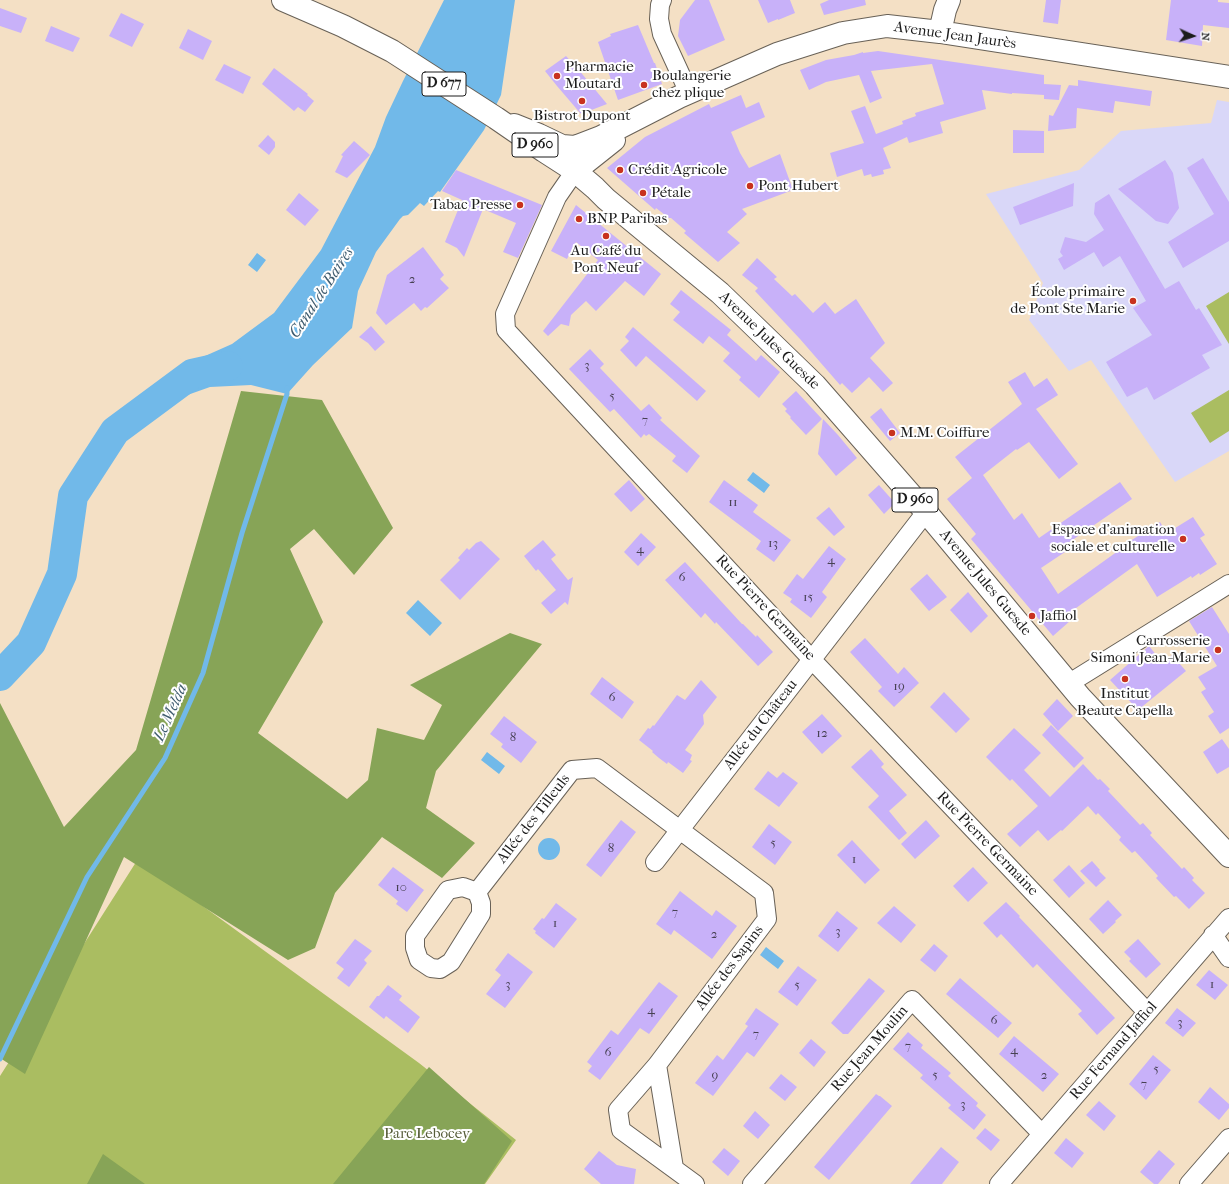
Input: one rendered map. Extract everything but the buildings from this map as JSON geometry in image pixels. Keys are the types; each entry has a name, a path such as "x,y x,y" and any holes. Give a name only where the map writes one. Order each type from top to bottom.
{"main road":[{"name":"D 677","path":"283,0 343,26 392,50 496,118"},
{"path":"940,32 949,0"},
{"name":"Avenue Jean Jaurès","path":"496,118 562,146 575,148 601,137 648,112 777,54 843,33 887,26 940,32 1229,77"},
{"name":"Avenue Jean Jaurès","path":"575,171 648,112"},
{"name":"D 960","path":"496,118 575,171"},
{"name":"Avenue Jean Jaurès","path":"575,171 601,137"},
{"name":"Avenue Jules Guesde","path":"575,171 606,199 720,293 816,385 926,512 1068,684 1229,856"}],"street":[{"path":"662,0 659,19 662,34 689,93"},
{"name":"Rue Pierre Germaine","path":"575,171 557,197 505,314 506,330 811,659 1147,1012"},
{"name":"Allée du Château","path":"655,862 926,512"},
{"path":"1068,684 1229,584"},
{"name":"Allée des Tilleuls","path":"477,892 572,770 597,768 680,830"},
{"name":"Allée des Sapins","path":"674,1168 622,1130 618,1110 658,1065 767,919 764,893 680,830"},
{"path":"463,887 477,892 481,903 481,914 451,962 440,969 431,968 419,960 415,948 415,936 448,890 463,887"},
{"name":"Rue Fernand Jaffiol","path":"999,1184 1229,918"},
{"path":"1213,935 1229,958"},
{"name":"Rue Jean Moulin","path":"752,1184 912,1000 1042,1134"},
{"path":"658,1065 674,1168 695,1184"},
{"path":"1189,1184 1229,1138"}],"shaded area":[{"name":"École primaire de Pont Ste Marie","path":"1217,100 1229,102 1229,451 1175,482 1091,360 1069,371 1029,320 1043,283 986,194 1079,170 1121,131 1211,123"}],"green space":[{"path":"1229,292 1229,344 1206,306"},
{"path":"1229,390 1229,431 1210,443 1191,413"},
{"path":"241,391 322,400 393,528 354,575 314,529 290,549 323,622 258,733 347,799 368,780 377,728 424,740 442,705 410,685 510,633 542,644 436,771 426,808 475,843 442,878 382,837 335,893 315,948 288,960 124,857 25,1074 0,1058 0,703 64,827 136,750"},
{"path":"138,859 419,1063 516,1140 485,1184 0,1184 0,1076"},
{"name":"Parc Lebocey","path":"429,1067 512,1141 484,1184 333,1184"},
{"path":"103,1154 145,1184 87,1184"}],"water":[{"path":"444,0 515,0 501,95 484,130 440,192 438,191 424,206 420,203 408,215 403,216 400,219 376,252 358,291 352,328 313,365 287,394 251,385 210,387 179,398 196,360 232,344 274,313 321,250 375,147 386,117"},
{"path":"257,253 266,260 257,272 248,265"},
{"path":"753,472 770,485 764,493 747,480"},
{"path":"418,600 442,623 430,636 406,613"},
{"path":"487,752 505,766 499,774 481,760"},
{"path":"545,838 553,838 560,845 560,853 553,860 545,860 538,853 538,845"},
{"path":"766,947 784,961 778,969 760,955"}],"waterway":[{"name":"Canal de Baires","path":"0,676 31,643 62,574 73,496 115,431 192,374 228,366"},
{"name":"Le Melda","path":"0,1059 87,877 165,758 203,673 242,533 287,394 287,388"}],"place":[{"name":"Pharmacie Moutard","path":"557,76"},
{"name":"Boulangerie chez plique","path":"644,85"},
{"name":"Bistrot Dupont","path":"582,101"},
{"name":"Crédit Agricole","path":"620,170"},
{"name":"Pont Hubert","path":"750,186"},
{"name":"Pétale","path":"643,193"},
{"name":"Tabac Presse","path":"520,205"},
{"name":"BNP Paribas","path":"579,219"},
{"name":"Au Café du Pont Neuf","path":"606,236"},
{"name":"École primaire de Pont Ste Marie","path":"1133,301"},
{"name":"M.M. Coiffure","path":"892,433"},
{"name":"Espace d'animation sociale et culturelle","path":"1183,539"},
{"name":"Jaffiol","path":"1032,616"},
{"name":"Carrosserie Simoni Jean-Marie","path":"1218,650"},
{"name":"Institut Beaute Capella","path":"1125,679"}]}
